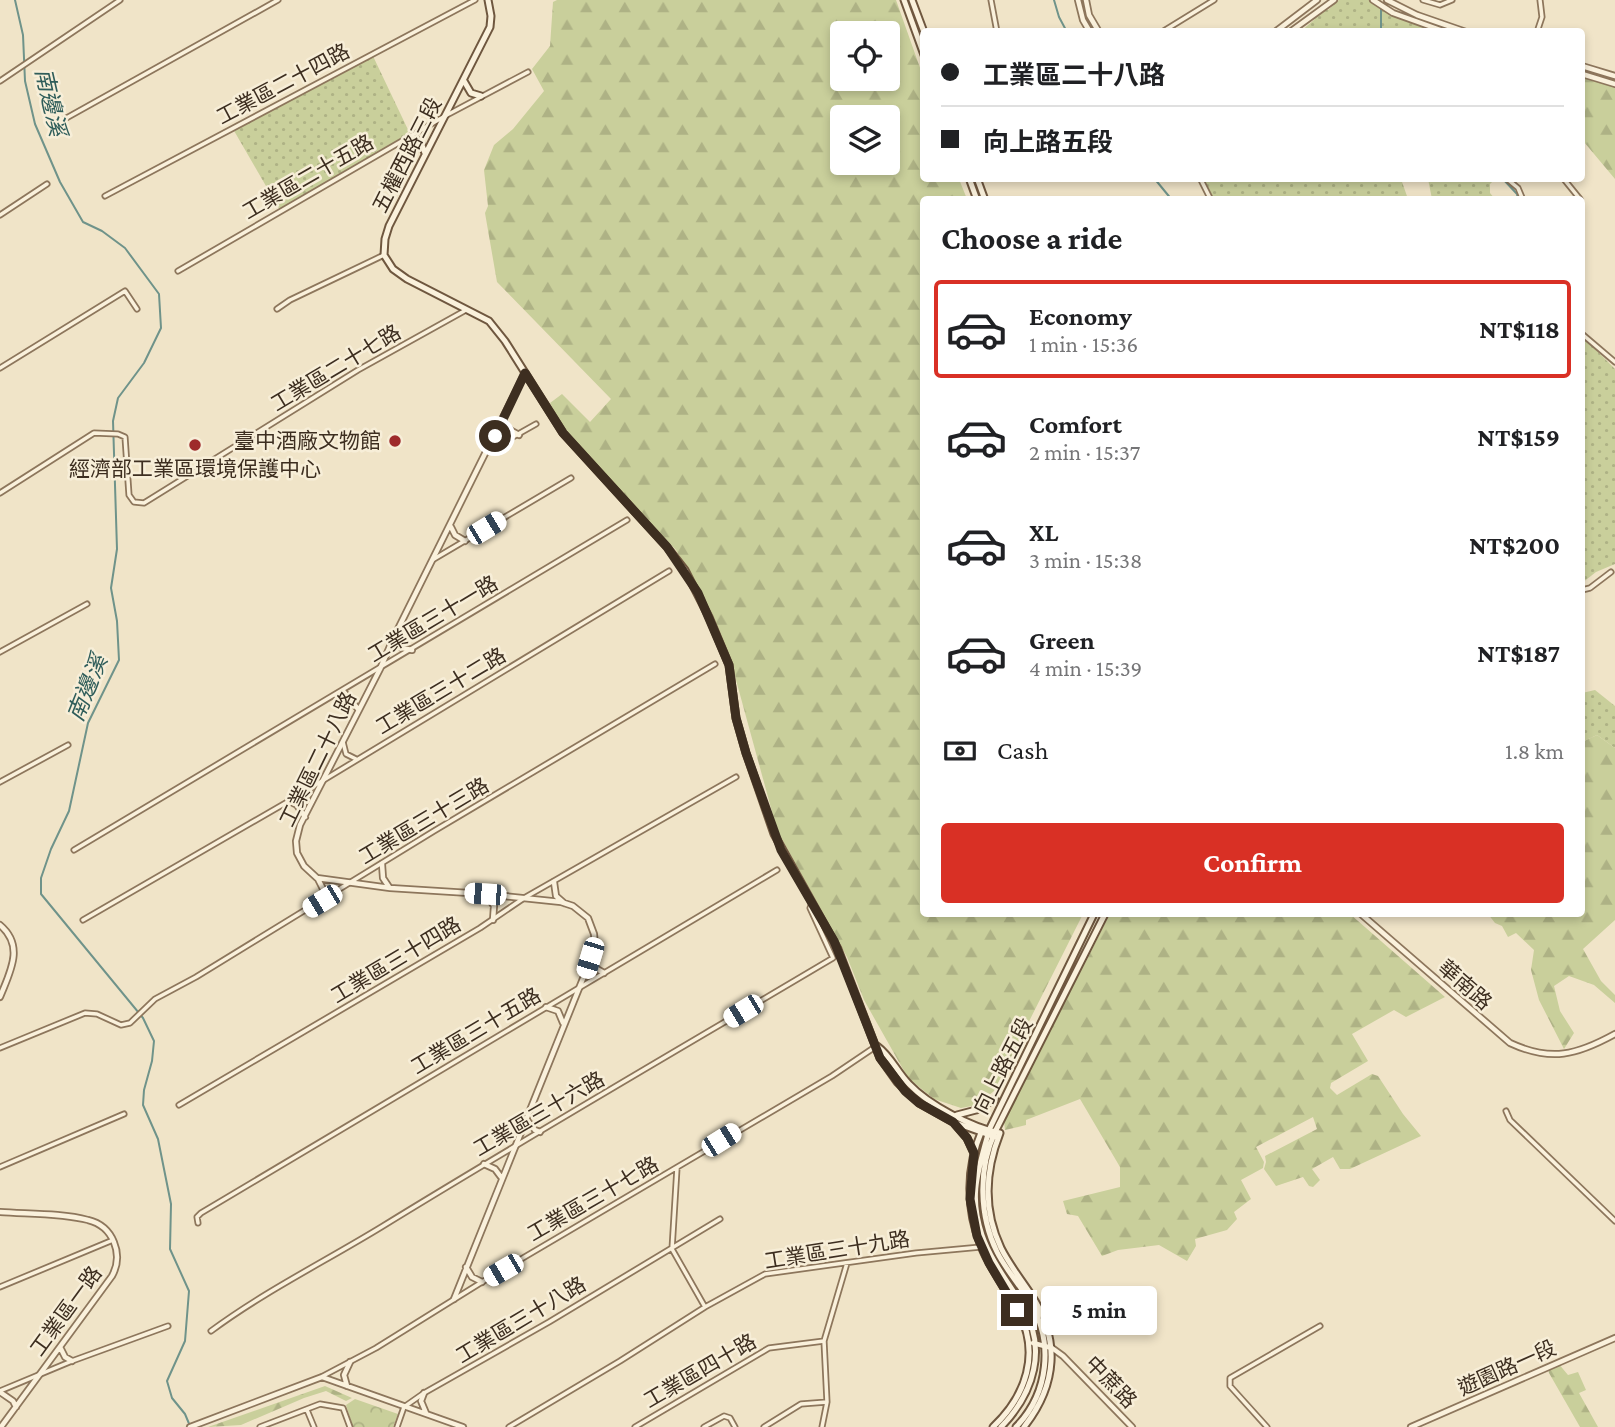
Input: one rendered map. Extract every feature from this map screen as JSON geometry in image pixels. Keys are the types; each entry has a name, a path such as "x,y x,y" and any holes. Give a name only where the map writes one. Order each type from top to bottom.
{"main road":[{"name":"五權西路三段","path":"384,255 389,226 490,27 488,0"},
{"path":"904,0 920,44"},
{"path":"912,0 922,28"},
{"path":"464,80 468,90 481,96"},
{"path":"411,136 418,139 425,153"},
{"path":"384,255 399,274 468,309 492,325 563,433 667,547 698,593 729,665 736,718 764,808 781,850 838,949 880,1058 905,1091 919,1103 991,1133"},
{"name":"向上路五段","path":"1001,1427 1026,1395 1032,1380 1037,1343 1024,1307 997,1267 982,1234 975,1198 979,1158 1093,917"},
{"name":"向上路五段","path":"993,1427 1010,1410 1020,1393 1026,1378 1029,1343 1023,1321 981,1247 970,1199 974,1153 991,1133 1103,917"},
{"path":"954,1119 995,1099"},
{"path":"954,1119 974,1153"},
{"name":"向上路五段","path":"991,1133 983,1168 984,1208 989,1231 996,1251 1037,1315 1052,1361 1044,1397 1024,1427"},
{"name":"向上路五段","path":"1016,1427 1034,1403 1049,1347"}],"street":[{"path":"0,81 120,0"},
{"path":"61,121 278,0"},
{"name":"工業區二十四路","path":"105,196 475,0"},
{"path":"991,0 996,28"},
{"path":"1081,0 1083,20 1088,28"},
{"path":"1081,0 1097,28"},
{"path":"1168,28 1214,0"},
{"path":"1280,28 1317,0"},
{"path":"1296,28 1334,0"},
{"path":"1373,0 1393,13 1435,28"},
{"path":"1387,0 1417,15 1454,28"},
{"path":"1423,0 1440,5 1452,0"},
{"path":"1539,28 1542,17 1541,0"},
{"path":"1585,67 1615,76"},
{"name":"工業區二十五路","path":"178,271 445,116 528,72"},
{"path":"1585,75 1615,84"},
{"path":"1511,182 1518,188 1521,196"},
{"path":"1566,182 1578,196"},
{"path":"0,215 47,184"},
{"path":"277,309 290,300 384,255"},
{"path":"0,368 125,291 137,309"},
{"name":"工業區二十七路","path":"0,493 94,433 118,434 125,437 129,495 134,502 140,504 359,370 468,309"},
{"path":"1585,337 1615,362"},
{"name":"工業區二十八路","path":"317,878 304,866 297,853 297,835 525,373"},
{"path":"503,420 510,430 519,435"},
{"path":"488,451 536,424"},
{"path":"434,559 571,478"},
{"name":"工業區三十一路","path":"74,850 627,520"},
{"path":"450,526 453,533 465,541"},
{"name":"工業區三十二路","path":"83,920 289,801 669,571"},
{"path":"1585,589 1611,572"},
{"path":"0,652 87,604"},
{"path":"394,637 402,648 412,650"},
{"name":"工業區三十三路","path":"0,1048 85,1013 97,1014 121,1025 133,1021 149,1004 715,664"},
{"path":"343,691 358,709"},
{"path":"343,743 346,754 358,759"},
{"path":"0,782 68,745"},
{"name":"工業區三十四路","path":"178,1105 493,920 524,898 736,777"},
{"path":"289,801 297,805 305,818"},
{"path":"382,864 383,878 390,888"},
{"name":"工業區三十五路","path":"198,1223 197,1217 201,1213 777,870"},
{"path":"317,878 390,888 485,894 564,903"},
{"path":"317,878 324,891 322,901"},
{"path":"454,1299 595,946 592,926 581,911 556,896 554,882"},
{"path":"485,894 494,906 493,920"},
{"name":"工業區三十六路","path":"211,1331 243,1308 833,958 814,920 810,908 812,902"},
{"name":"華南路","path":"1364,917 1510,1044 1527,1051 1561,1055 1586,1049 1615,1034"},
{"path":"0,997 15,958 13,943 2,929"},
{"path":"590,958 597,969 604,973"},
{"path":"546,1007 559,1014 562,1027"},
{"name":"工業區三十七路","path":"322,1377 832,1076 877,1046"},
{"path":"1506,1111 1510,1120 1615,1221"},
{"path":"0,1167 124,1114"},
{"path":"526,1119 540,1132"},
{"path":"484,1164 495,1169 502,1178"},
{"path":"677,1168 672,1249 705,1307"},
{"path":"0,1212 90,1220 104,1229 113,1240 0,1287"},
{"name":"工業區三十八路","path":"404,1407 720,1219"},
{"name":"工業區一路","path":"1,1427 116,1269 117,1255 113,1240"},
{"name":"工業區三十九路","path":"509,1427 705,1307 765,1274 981,1247"},
{"path":"822,1427 827,1402 824,1341 847,1263"},
{"path":"466,1267 472,1277 482,1282"},
{"path":"0,1392 72,1361 168,1326"},
{"path":"1267,1427 1230,1386 1230,1378 1320,1326"},
{"name":"遊園路一段","path":"1411,1427 1615,1338"},
{"name":"工業區四十路","path":"635,1427 769,1348 824,1341"},
{"name":"中蔗路","path":"1029,1343 1049,1347 1063,1356 1132,1427"},
{"path":"60,1347 72,1361"},
{"path":"1052,1361 1063,1356"},
{"path":"350,1362 345,1369 345,1381 347,1386 354,1390"},
{"path":"190,1427 322,1377 463,1427"},
{"path":"0,1392 7,1395 16,1408"},
{"path":"424,1393 422,1405 429,1415"},
{"path":"764,1427 801,1404 827,1402"},
{"path":"260,1427 320,1404 343,1408 350,1427"},
{"path":"397,1427 404,1407"},
{"path":"306,1410 313,1427"},
{"path":"704,1427 727,1416 735,1427"},
{"path":"276,1420 279,1427"}],"green space":[{"path":"557,0 896,0 920,68 920,182 960,182 966,196 920,196 920,917 1081,917 994,1091 977,1105 961,1108 934,1099 908,1078 864,1000 847,957 777,830 733,669 714,618 676,550 564,431 550,403 562,394 590,422 611,399 497,282 485,213 488,206 484,170 494,145 513,129 544,91 532,69 550,46 553,2"},
{"path":"1339,0 1373,0 1391,12 1433,28 1305,28 1315,19 1312,14 1321,8 1328,10"},
{"path":"372,54 411,136 281,212 233,129"},
{"path":"1585,78 1615,87 1615,179 1585,143"},
{"path":"1205,182 1402,182 1407,196 1210,196"},
{"path":"1429,182 1492,182 1490,193 1492,196 1431,196"},
{"path":"1585,339 1615,369 1615,564 1596,572 1585,581"},
{"path":"1595,690 1615,706 1615,748 1597,735 1585,741 1585,692"},
{"path":"1597,735 1615,748 1615,920 1583,949 1601,981 1615,995 1615,1003 1594,985 1569,976 1554,986 1560,1011 1574,1033 1564,1049 1539,1000 1531,970 1534,950 1516,933 1508,937 1502,926 1490,917 1585,917 1585,741"},
{"path":"1108,917 1353,917 1445,997 1406,1017 1394,1010 1352,1034 1368,1061 1331,1083 1330,1088 1337,1095 1372,1074 1378,1076 1421,1136 1350,1169 1340,1169 1333,1157 1312,1169 1320,1180 1313,1187 1309,1186 1303,1177 1276,1186 1264,1169 1265,1156 1317,1129 1313,1117 1256,1147 1264,1162 1263,1168 1241,1180 1251,1199 1234,1212 1237,1219 1227,1230 1195,1239 1196,1246 1187,1261 1159,1245 1118,1250 1102,1256 1078,1216 1067,1214 1063,1201 1120,1187 1120,1167 1080,1099 1026,1120 1026,1125 1005,1130 1004,1121"},
{"path":"1558,1363 1568,1375 1578,1372 1586,1390 1579,1393 1598,1427 1580,1427 1549,1373 1548,1368"},
{"path":"325,1386 352,1398 346,1401 326,1391 241,1425 208,1427"},
{"path":"355,1399 398,1414 393,1427 353,1427 346,1405"}],"waterway":[{"name":"南邊溪","path":"15,0 23,35 25,81 35,124 60,182 83,222 102,231 125,248 159,294 161,328 144,363 118,398 113,421 117,549 111,588 117,621 119,660 88,723 69,811 41,878 41,894 143,1018 154,1041 143,1105 158,1139 171,1204 170,1249 189,1291 185,1341 167,1381 172,1398 185,1414 190,1426"},
{"path":"1054,0 1065,28"},
{"path":"1381,8 1381,28"},
{"path":"1157,182 1169,196"},
{"path":"1506,182 1517,196"}],"place":[{"name":"臺中酒廠文物館","path":"395,441"},
{"name":"經濟部工業區環境保護中心","path":"195,445"}],"route":[{"path":"495,436 525,373 563,433 685,570 698,593 729,665 736,718 764,808 781,850 834,941 880,1058 905,1091 919,1103 953,1122 967,1138 974,1153 970,1199 977,1236 989,1263 1017,1310"}]}
